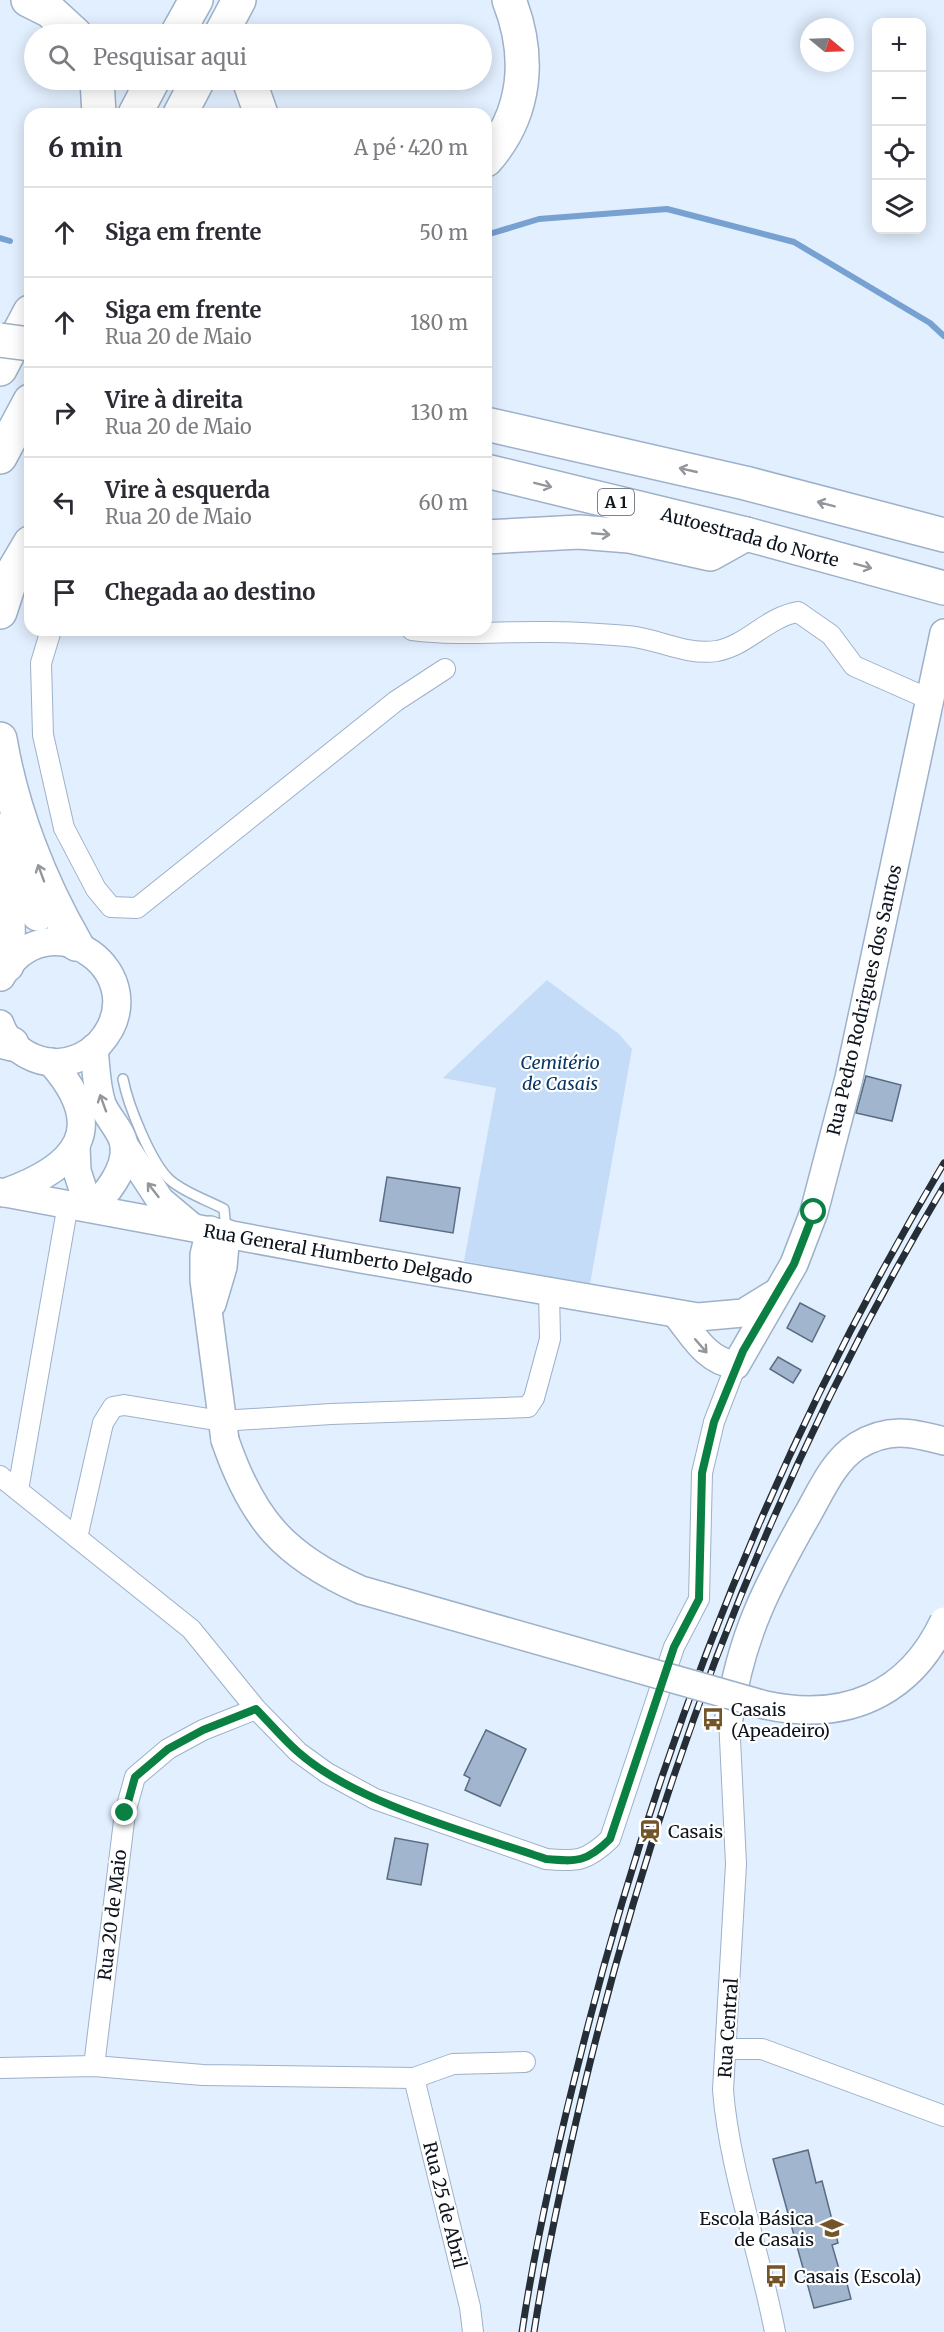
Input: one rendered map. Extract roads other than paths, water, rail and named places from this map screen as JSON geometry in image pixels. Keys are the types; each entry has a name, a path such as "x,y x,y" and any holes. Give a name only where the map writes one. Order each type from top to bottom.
{"highway":[{"path":"28,0 50,11 64,24"},
{"path":"183,24 196,0"},
{"path":"226,24 239,0"},
{"path":"246,24 248,0"},
{"path":"486,0 499,30 504,65 498,98 492,110"},
{"path":"492,153 501,143 517,107 524,66 519,26 508,0"},
{"path":"98,90 99,108"},
{"path":"138,108 148,90"},
{"path":"183,108 193,90"},
{"path":"253,90 259,108"},
{"path":"0,369 24,323"},
{"path":"0,340 24,343"},
{"path":"0,389 24,393"},
{"path":"0,457 24,412"},
{"path":"492,425 745,483 944,535"},
{"name":"Autoestrada do Norte","path":"492,472 746,534 944,588"},
{"path":"492,525 522,536"},
{"path":"492,537 579,532 629,536 710,554 746,534"},
{"path":"0,612 13,572 24,553"},
{"path":"0,739 27,837 68,942"},
{"path":"0,830 22,887 37,913 68,942"},
{"path":"0,880 6,897 9,922 4,971"}],"street":[{"path":"492,634 549,632 631,636 695,652 715,651 735,646 775,618 798,612 831,635 854,666 929,699"},
{"name":"Rua Pedro Rodrigues dos Santos","path":"740,1358 794,1264 814,1212 849,1078 944,633"},
{"path":"49,636 41,663 43,735 64,828 96,889 111,907 136,908 387,708 446,669"},
{"path":"4,971 22,951 40,943 68,942 92,952 105,965 115,991 114,1018 107,1035 94,1048 74,1059 51,1062 24,1053 4,1036"},
{"path":"94,1048 98,1085 103,1105 124,1144 160,1200 209,1230 204,1255 212,1280 210,1311 223,1430 249,1501 266,1523 326,1574 361,1590 765,1705 791,1710 823,1711 857,1704 884,1691 910,1671 932,1646 944,1621"},
{"path":"2,1193 32,1183 58,1165 76,1146 82,1132 80,1104 51,1062"},
{"path":"79,1206 99,1202 111,1185 121,1163 124,1144"},
{"path":"18,1490 79,1206 76,1146"},
{"name":"Rua General Humberto Delgado","path":"2,1193 687,1315 742,1313 777,1292"},
{"path":"165,1222 212,1280"},
{"path":"212,1280 268,1240"},
{"path":"77,1538 103,1423 113,1407 124,1405 223,1430 331,1414 528,1407 534,1398 550,1339 549,1292"},
{"path":"687,1315 705,1351 720,1362 740,1358"},
{"path":"0,1476 190,1629 256,1709 298,1752 327,1773 375,1799 546,1859 575,1862 594,1854 610,1839 674,1647 699,1599 702,1473 714,1422 740,1358"},
{"path":"729,1718 736,1674 750,1628 768,1584 836,1465 856,1447 880,1435 909,1432 944,1441"},
{"name":"Rua 20 de Maio","path":"94,2066 125,1813 135,1777 168,1749 256,1709"},
{"name":"Rua Central","path":"729,1718 736,1864 723,2090 726,2122 765,2278 775,2332"},
{"path":"727,2049 762,2049 944,2116"},
{"path":"0,2068 94,2066 203,2074 414,2078 453,2064 525,2062"},
{"name":"Rua 25 de Abril","path":"414,2078 470,2307 473,2332"}],"lane":[{"path":"123,1079 128,1104 160,1167 169,1179 181,1188 224,1209 209,1230"}],"waterway":[{"path":"492,233 539,219 667,209 794,242 930,323 944,336"},
{"path":"0,238 10,241"}],"railway":[{"path":"522,2332 548,2190 582,2049 613,1933 648,1818 687,1705 730,1593 778,1482 829,1374 884,1267 944,1163"},
{"path":"534,2332 557,2205 616,1962 689,1732 778,1508 829,1398 884,1291 944,1186"}],"place":[{"name":"Casais (Apeadeiro)","path":"713,1719"},
{"name":"Casais","path":"650,1831"},
{"name":"Escola Básica de Casais","path":"832,2228"},
{"name":"Casais (Escola)","path":"776,2276"}],"park label":[{"name":"Cemitério de Casais","path":"560,1072"}]}
